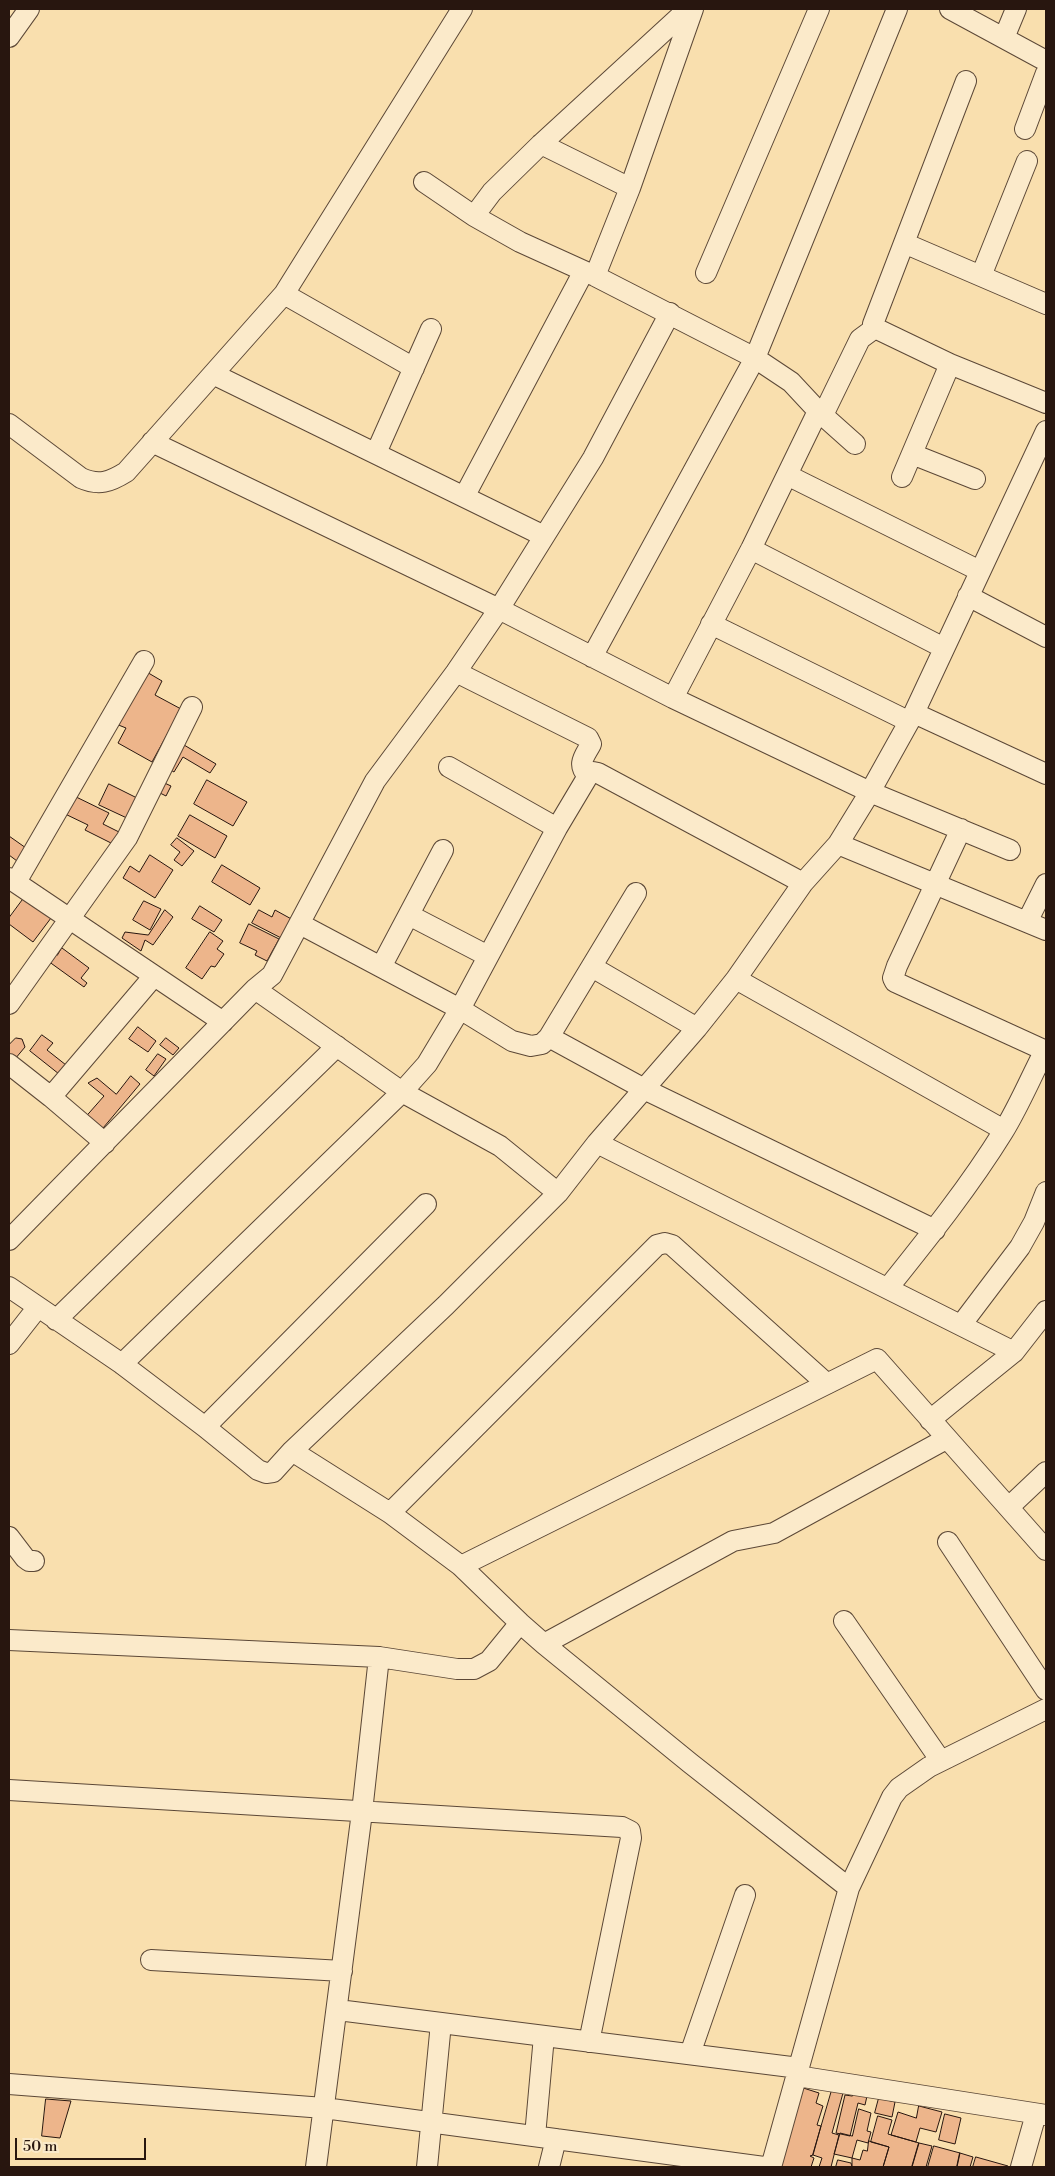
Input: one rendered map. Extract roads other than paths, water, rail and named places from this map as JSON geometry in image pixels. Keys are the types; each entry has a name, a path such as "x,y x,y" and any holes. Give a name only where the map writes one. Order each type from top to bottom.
{"street":[{"path":"9,37 29,9"},
{"path":"9,424 81,478 90,482 102,484 126,472 284,294 462,9"},
{"path":"474,216 492,192 541,144 688,9"},
{"path":"464,497 590,274 630,188 693,9"},
{"path":"706,273 819,9"},
{"path":"592,657 755,358 897,9"},
{"path":"950,9 1046,61"},
{"path":"1004,38 1016,9"},
{"path":"1025,129 1046,73"},
{"path":"966,81 873,324 875,328 950,364 1046,403"},
{"path":"541,144 630,188"},
{"path":"981,276 1027,161"},
{"path":"424,182 474,216 520,242 670,313 755,358 791,382 820,413 855,444"},
{"path":"904,243 1046,304"},
{"path":"284,294 414,368"},
{"path":"11,1231 105,1144 255,989 272,975 375,781 456,672 499,609 593,458 670,313"},
{"path":"673,698 751,549 787,475 860,339 875,328"},
{"path":"376,453 431,329"},
{"path":"902,476 950,364"},
{"path":"213,374 544,536"},
{"path":"152,442 499,609 673,698 870,792 1010,850"},
{"path":"9,1287 122,1364 258,1470 266,1473 273,1472 292,1451 446,1305 558,1193 597,1143 646,1090 697,1028 736,979 803,883 838,844 870,792 911,717 1044,442"},
{"path":"912,454 975,478"},
{"path":"787,475 980,571"},
{"path":"751,549 944,648"},
{"path":"968,596 1046,637"},
{"path":"711,624 911,717 1046,774"},
{"path":"144,661 12,880 223,1022"},
{"path":"456,672 588,738 591,744 582,766 582,770 588,776"},
{"path":"9,1004 126,838 192,707"},
{"path":"449,767 557,828"},
{"path":"122,1364 402,1092 427,1064 460,1009 557,828 588,776 593,772 803,883"},
{"path":"888,1288 935,1230 1004,1130 1046,1050 895,982 893,978 961,829"},
{"path":"838,844 1046,930"},
{"path":"381,967 443,850"},
{"path":"1027,922 1046,884"},
{"path":"300,924 460,1009 512,1040 531,1046 542,1044 550,1037 636,893"},
{"path":"409,915 488,956"},
{"path":"592,967 697,1028"},
{"path":"51,1097 154,976"},
{"path":"736,979 1004,1130"},
{"path":"255,989 402,1092 500,1146 558,1193"},
{"path":"550,1037 646,1090 935,1230"},
{"path":"56,1320 337,1046"},
{"path":"9,1064 51,1097 105,1144"},
{"path":"597,1143 1014,1352"},
{"path":"961,1325 1020,1247 1034,1222 1046,1192"},
{"path":"205,1427 426,1204"},
{"path":"390,1513 657,1245 665,1242 672,1245 827,1384"},
{"path":"9,1344 38,1307"},
{"path":"930,1420 1014,1352 1046,1311"},
{"path":"461,1566 877,1359 1046,1550"},
{"path":"544,1644 733,1541 774,1534 946,1439"},
{"path":"292,1451 390,1513 461,1566 520,1624 544,1644 690,1763 849,1888"},
{"path":"1009,1507 1046,1472"},
{"path":"9,1536 25,1558 29,1561 34,1561"},
{"path":"948,1542 1046,1690"},
{"path":"844,1621 941,1761"},
{"path":"9,1640 379,1657 442,1667 474,1669 489,1661 520,1624"},
{"path":"316,2167 338,2010 379,1657"},
{"path":"771,2167 849,1888 892,1797 912,1777 1046,1709"},
{"path":"9,1790 362,1812 612,1825 630,1831 631,1838 589,2042"},
{"path":"690,2054 746,1895"},
{"path":"152,1960 342,1971"},
{"path":"338,2010 690,2054 1041,2114 1022,2167"},
{"path":"427,2167 441,2023"},
{"path":"535,2136 544,2036"},
{"path":"9,2084 324,2108 764,2167"},
{"path":"549,2167 556,2139"}]}
